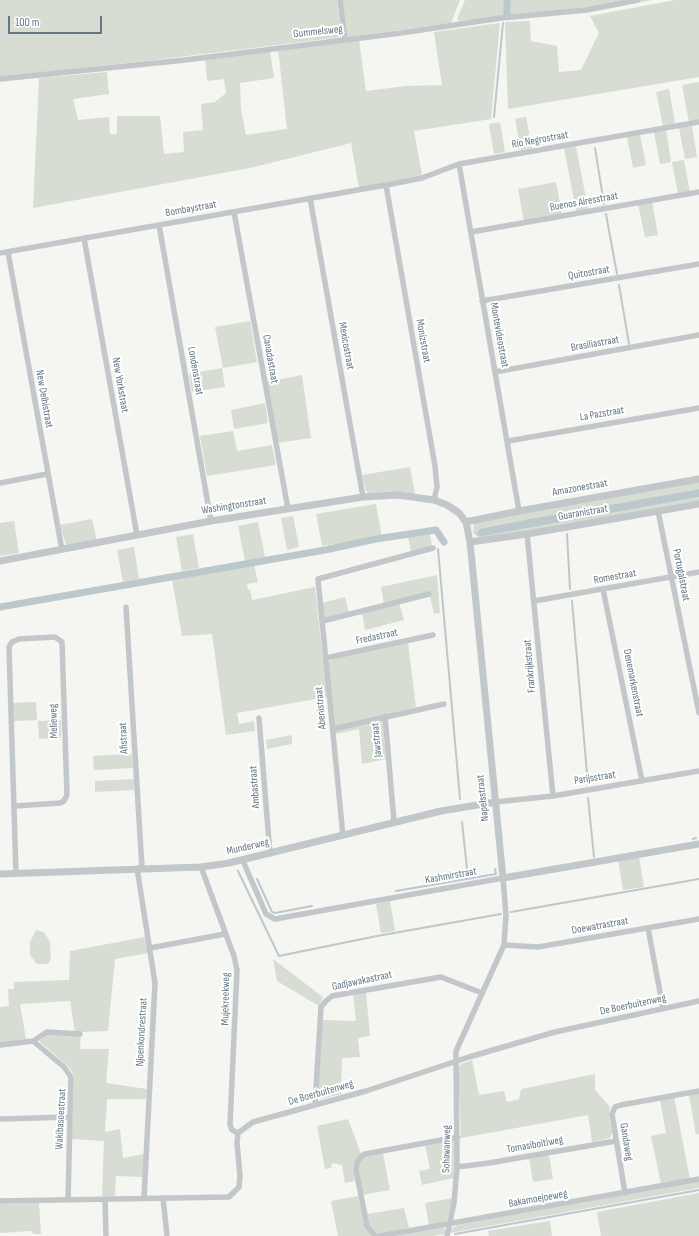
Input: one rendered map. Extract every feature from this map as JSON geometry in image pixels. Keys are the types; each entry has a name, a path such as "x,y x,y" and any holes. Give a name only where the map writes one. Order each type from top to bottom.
{"street":[{"path":"340,0 345,39"},
{"name":"Gummelsweg","path":"0,80 185,60 408,32 527,14 586,10 638,0"},
{"name":"Rio Negrostraat","path":"386,185 422,178 458,164 699,122"},
{"name":"Montevideostraat","path":"458,164 472,232 482,301 508,441 519,511"},
{"name":"Bombaystraat","path":"0,253 386,185"},
{"name":"Monizstraat","path":"386,185 435,466 437,487 434,500"},
{"name":"Buenos Airesstraat","path":"472,232 699,192"},
{"name":"Mexicostraat","path":"310,198 363,497"},
{"name":"Canadastraat","path":"234,212 288,509"},
{"name":"Londenstraat","path":"159,225 211,521"},
{"name":"New Yorkstraat","path":"84,238 137,535"},
{"name":"New Delhistraat","path":"8,252 47,474 62,550"},
{"name":"Quitostraat","path":"482,301 699,264"},
{"name":"Brasiliastraat","path":"495,372 699,335"},
{"name":"La Pazstraat","path":"508,441 699,408"},
{"path":"0,483 47,474"},
{"name":"Amazonestraat","path":"466,522 699,479"},
{"name":"Washingtonstraat","path":"0,561 211,521 363,497 398,495 434,500 447,505 459,513 466,522"},
{"name":"Guaranistraat","path":"470,542 527,534 699,504"},
{"name":"Portugalstraat","path":"658,511 699,713"},
{"name":"Napelsstraat","path":"455,1061 456,1051 504,945 506,915 470,542 466,522"},
{"name":"Frankrijkstraat","path":"527,534 553,796"},
{"name":"Abenistraat","path":"343,836 318,579 433,548"},
{"name":"Romestraat","path":"534,601 699,572"},
{"name":"Denemarkenstraat","path":"604,589 642,781"},
{"path":"323,621 429,594"},
{"name":"Afistraat","path":"126,607 140,868"},
{"name":"Fredastraat","path":"326,658 433,635"},
{"name":"Melieweg","path":"55,637 62,642 67,795 64,802 60,803 15,806 9,647 12,642 19,639 55,637"},
{"name":"Jawstraat","path":"394,822 385,716 444,704"},
{"path":"333,729 385,716"},
{"name":"Ambastraat","path":"259,718 270,854"},
{"name":"Parijsstraat","path":"495,802 553,796 699,771"},
{"name":"Munderweg","path":"0,874 201,867 242,861 441,811 495,802"},
{"path":"15,806 16,874"},
{"name":"Kashmirstraat","path":"242,861 266,914 275,919 699,844"},
{"name":"Mujekreekweg","path":"201,867 234,956 237,970 230,1125 232,1130 238,1133"},
{"name":"Njoenkondrestraat","path":"140,868 155,983 144,1198"},
{"name":"Doewatrastraat","path":"504,945 538,947 699,919"},
{"path":"648,928 663,1008"},
{"path":"150,948 225,934"},
{"name":"Gadjawakastraat","path":"315,1105 321,1007 326,1000 332,996 440,977 482,993"},
{"name":"De Boerbuitenweg","path":"238,1133 253,1122 366,1091 455,1061 555,1032 699,1001"},
{"path":"0,1045 33,1041 46,1032 80,1034"},
{"name":"Wakibasoestraat","path":"33,1041 58,1061 71,1077 68,1200"},
{"name":"Sohawanweg","path":"447,1236 448,1224 454,1203 457,1167 458,1137 455,1061"},
{"name":"Gandaweg","path":"625,1193 612,1114 615,1108 622,1105 699,1091"},
{"path":"0,1119 70,1117"},
{"path":"0,1201 219,1197 232,1195 239,1187 240,1176 237,1143 238,1133"},
{"path":"375,1236 367,1226 356,1170 357,1163 361,1157 366,1154 458,1137"},
{"name":"Tomasiboitiweg","path":"457,1167 490,1163 616,1141"},
{"name":"Bakamoejoeweg","path":"380,1236 699,1179"},
{"path":"163,1198 167,1236"},
{"path":"105,1199 106,1236"}],"shaded area":[{"path":"0,0 337,0 342,37 0,77"},
{"path":"341,0 460,0 451,23 349,37 346,34"},
{"path":"465,0 652,0 586,12 458,21 457,19"},
{"path":"675,0 699,0 699,77 508,109 505,22 530,21 531,41 557,46 559,72 581,70 599,33 590,16"},
{"path":"500,23 491,119 414,131 422,175 359,188 351,143 250,168 33,208 39,78 107,72 109,94 73,99 78,120 109,117 110,134 117,134 117,116 160,116 164,154 184,152 183,132 203,130 201,104 215,102 226,93 224,79 207,81 205,60 270,51 274,78 240,83 241,109 246,135 287,129 278,49 359,40 366,91 406,86 442,85 434,32"},
{"path":"699,82 699,120 689,122 682,85"},
{"path":"669,89 675,123 663,126 656,92"},
{"path":"526,117 532,148 521,150 515,119"},
{"path":"500,122 505,152 494,154 489,124"},
{"path":"692,126 697,157 685,159 679,128"},
{"path":"666,130 671,162 660,164 654,132"},
{"path":"640,135 646,165 633,168 627,137"},
{"path":"576,146 588,209 576,211 564,148"},
{"path":"684,160 690,192 678,194 672,162"},
{"path":"556,182 562,214 524,221 518,189"},
{"path":"652,202 658,235 645,237 638,204"},
{"path":"250,321 257,362 223,368 215,327"},
{"path":"222,368 225,387 192,392 189,374"},
{"path":"302,375 311,438 277,443 266,382"},
{"path":"265,403 268,423 234,429 231,410"},
{"path":"233,431 237,451 272,445 276,465 207,476 200,436"},
{"path":"410,467 415,494 397,492 369,494 366,491 362,475"},
{"path":"699,482 699,489 535,518 478,536 699,497 699,501 480,539 473,533 474,523 489,519"},
{"path":"699,489 699,497 483,536 478,536 477,533 480,529 535,518"},
{"path":"376,504 382,537 322,546 316,514"},
{"path":"293,516 299,547 287,550 281,518"},
{"path":"92,519 97,542 66,545 60,525"},
{"path":"14,521 19,553 0,556 0,523"},
{"path":"258,522 265,557 245,561 238,526"},
{"path":"193,534 199,568 182,571 176,537"},
{"path":"430,534 432,546 411,552 408,537"},
{"path":"134,547 139,579 123,582 117,550"},
{"path":"254,565 258,582 247,584 248,590 250,589 252,600 315,587 327,697 237,713 239,724 254,721 255,731 226,735 212,634 182,636 172,580"},
{"path":"437,575 440,613 434,614 429,593 384,604 381,587"},
{"path":"345,597 349,614 324,620 322,603"},
{"path":"399,603 404,620 365,630 362,612"},
{"path":"408,643 416,707 382,716 386,759 362,764 359,729 335,734 328,662 333,659"},
{"path":"36,702 37,720 14,721 13,703"},
{"path":"61,720 61,738 39,739 38,721"},
{"path":"292,735 292,744 267,749 266,740"},
{"path":"132,754 133,768 94,770 93,756"},
{"path":"134,779 134,790 95,792 95,781"},
{"path":"639,857 644,887 623,890 618,860"},
{"path":"390,901 395,931 381,933 376,904"},
{"path":"36,930 44,932 50,942 51,958 48,964 37,964 30,955 30,942"},
{"path":"145,937 148,953 115,959 108,1031 81,1032 80,1049 109,1049 106,1083 147,1089 146,1099 107,1099 105,1132 120,1129 123,1158 144,1154 143,1177 116,1176 115,1196 102,1196 104,1141 72,1139 74,1076 69,1067 39,1041 48,1033 75,1032 70,1001 20,1004 26,1039 0,1044 0,1007 9,1006 8,989 14,989 14,982 69,980 70,951"},
{"path":"273,959 323,997 319,1006 277,981"},
{"path":"366,992 370,1036 358,1038 360,1057 342,1058 341,1094 321,1099 318,1096 322,1020 356,1021 353,994"},
{"path":"472,1060 479,1095 504,1091 507,1102 519,1099 521,1089 595,1074 595,1090 610,1107 609,1111 612,1133 610,1138 592,1142 588,1115 461,1138 458,1069 461,1064"},
{"path":"699,1093 699,1134 696,1135 689,1095"},
{"path":"674,1097 690,1179 661,1184 651,1136 666,1133 660,1100"},
{"path":"348,1119 361,1154 353,1167 355,1181 345,1183 342,1165 332,1163 331,1168 325,1169 317,1126"},
{"path":"452,1140 455,1142 454,1178 422,1185 419,1171 430,1169 425,1145"},
{"path":"383,1153 390,1190 362,1195 358,1174 359,1164 365,1157"},
{"path":"549,1155 553,1179 533,1182 529,1158"},
{"path":"699,1181 699,1188 450,1233 452,1228 458,1225"},
{"path":"699,1193 699,1236 601,1236 597,1212"},
{"path":"358,1196 364,1223 371,1236 338,1236 331,1201"},
{"path":"453,1198 447,1221 429,1225 425,1203"},
{"path":"39,1203 41,1234 33,1234 32,1231 0,1233 0,1204"},
{"path":"404,1208 409,1228 380,1234 376,1234 371,1230 367,1214"},
{"path":"550,1221 552,1236 489,1236 488,1231"},
{"path":"442,1227 445,1229 445,1234 433,1236 396,1236"}],"waterway":[{"path":"507,0 507,15"},
{"path":"494,117 503,23"},
{"path":"595,148 604,204"},
{"path":"606,214 617,274"},
{"path":"619,285 629,344"},
{"path":"0,607 325,550 376,539 436,530 444,542"},
{"path":"567,534 570,589"},
{"path":"438,549 460,799"},
{"path":"572,601 588,785"},
{"path":"588,798 594,857"},
{"path":"462,822 468,878"},
{"path":"396,891 496,874 495,869"},
{"path":"238,871 279,956 377,936 501,914"},
{"path":"257,879 272,912 275,913 312,906"},
{"path":"511,912 699,879"},
{"path":"455,1234 699,1190"}]}
